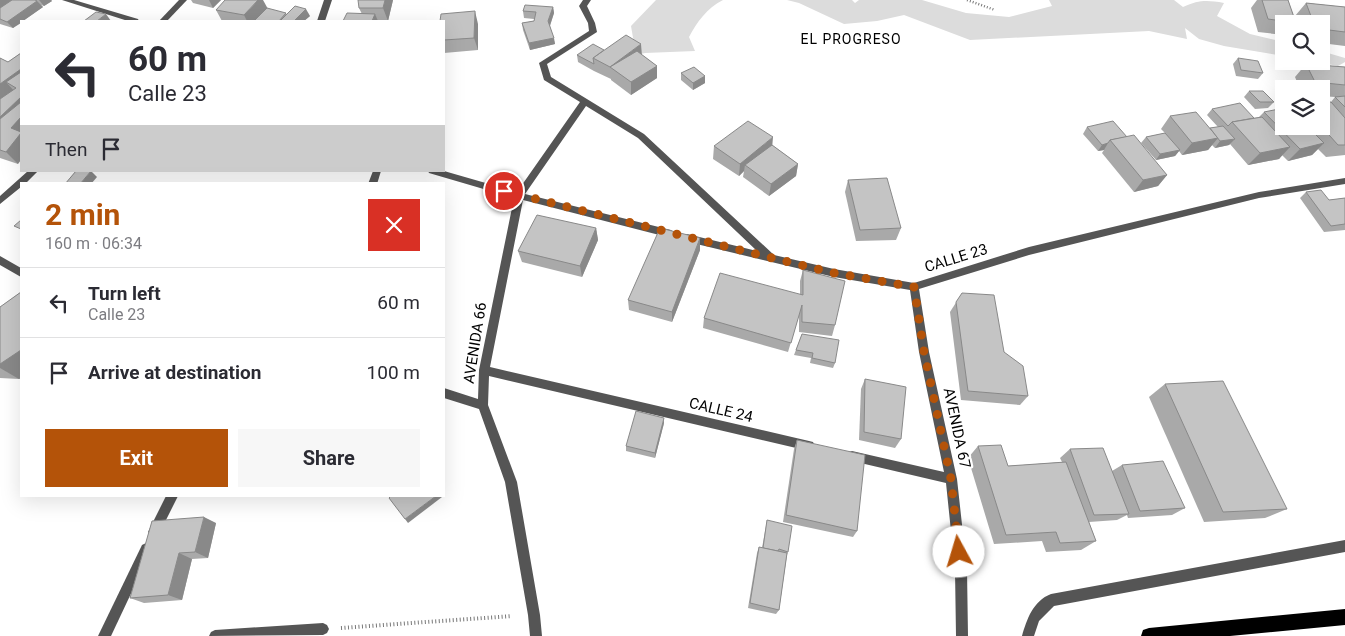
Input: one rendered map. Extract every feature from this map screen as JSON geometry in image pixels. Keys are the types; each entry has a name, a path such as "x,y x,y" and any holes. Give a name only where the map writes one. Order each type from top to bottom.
{"main road":[{"path":"1149,636 1345,617"}],"street":[{"path":"66,0 132,20"},
{"path":"164,20 183,0"},
{"path":"321,20 328,0"},
{"path":"587,0 582,6 584,12 592,21 592,32 543,63 548,78 641,136 772,258"},
{"name":"AVENIDA 66","path":"536,636 534,615 510,482 483,405 484,370 519,196 585,102"},
{"path":"21,182 33,172"},
{"name":"CALLE 23","path":"435,172 519,196 834,273 914,287 1029,251 1259,195 1345,181"},
{"path":"0,200 20,183"},
{"path":"0,260 20,272"},
{"name":"AVENIDA 67","path":"914,287 924,352 951,479 961,570 962,636"},
{"name":"CALLE 24","path":"484,370 825,449"},
{"path":"445,394 483,405"},
{"path":"844,454 951,479"},
{"path":"104,636 172,497"},
{"path":"1028,636 1034,617 1051,600 1345,546"},
{"path":"215,636 323,629"}],"path":[{"path":"967,0 995,10"},
{"path":"323,629 534,615"}],"shaded area":[{"path":"656,0 723,0 712,7 695,26 689,37 695,51 636,55 631,26"},
{"path":"787,0 852,0 855,3 859,0 922,0 966,13 1009,17 1052,6 1049,0 1174,0 1183,7 1198,2 1212,1 1224,3 1217,16 1250,34 1275,40 1275,54 1224,46 1199,39 1185,28 1187,39 1149,31 970,40 904,15 877,21 844,24 799,3"},
{"path":"1330,54 1345,58 1345,62 1338,66 1330,65"}],"building":[{"path":"12,0 37,1 7,22 0,19 0,8"},
{"path":"225,0 258,0 244,15 216,10"},
{"path":"358,0 385,0 383,8 359,8"},
{"path":"1262,0 1288,0 1293,15 1275,15 1275,20 1268,19"},
{"path":"1306,3 1345,7 1345,32 1330,30 1330,15 1311,15"},
{"path":"525,5 553,7 548,21 554,38 529,43 522,23 534,21 536,12 523,11"},
{"path":"295,6 306,9 295,20 281,20"},
{"path":"267,8 286,13 280,20 255,20"},
{"path":"475,11 474,38 445,40 445,20 440,20 441,14"},
{"path":"96,12 106,14 98,20 85,20"},
{"path":"347,13 375,14 372,20 344,20"},
{"path":"626,35 641,44 610,67 593,58"},
{"path":"593,44 604,50 593,58 594,64 577,55"},
{"path":"637,51 657,66 631,82 610,67"},
{"path":"20,54 20,70 0,84 0,58 8,62"},
{"path":"1238,58 1258,61 1263,73 1241,70"},
{"path":"1330,66 1345,67 1345,85 1330,84 1330,80 1314,80 1309,70 1330,70"},
{"path":"694,67 705,76 693,83 681,73"},
{"path":"20,73 20,98 0,117 0,99 16,88 6,82"},
{"path":"1249,91 1263,91 1274,102 1260,102"},
{"path":"1345,96 1345,107 1335,97"},
{"path":"1330,102 1345,118 1345,145 1338,145 1329,135"},
{"path":"20,103 20,118 11,128 20,132 20,134 6,152 0,150 0,119"},
{"path":"1240,103 1254,118 1232,122 1228,126 1212,109"},
{"path":"1275,110 1275,123 1264,112"},
{"path":"1196,112 1218,138 1192,143 1170,116"},
{"path":"1262,117 1275,131 1275,135 1279,135 1290,147 1260,153 1232,122"},
{"path":"748,121 773,137 740,164 714,146"},
{"path":"1113,121 1127,137 1110,140 1102,145 1087,127"},
{"path":"1223,126 1235,139 1220,141 1210,128"},
{"path":"1165,133 1180,150 1160,154 1146,137"},
{"path":"1134,135 1167,175 1143,180 1110,140"},
{"path":"1286,135 1316,135 1324,143 1300,149"},
{"path":"772,145 798,164 771,184 745,165"},
{"path":"75,172 90,172 82,182 67,182"},
{"path":"887,178 901,228 860,230 848,180"},
{"path":"1321,190 1329,200 1345,198 1345,224 1331,226 1306,192"},
{"path":"537,215 596,228 580,266 518,251"},
{"path":"20,221 20,229 14,226"},
{"path":"660,228 700,238 672,312 628,300"},
{"path":"803,270 845,281 835,325 802,322 802,305 791,343 704,318 720,273 803,295"},
{"path":"20,293 20,351 0,364 0,307"},
{"path":"962,293 994,295 1004,352 1023,366 1028,396 968,391 956,302"},
{"path":"802,334 839,340 835,363 812,358 813,353 796,350"},
{"path":"865,379 906,387 901,439 864,432"},
{"path":"1223,381 1287,509 1223,512 1165,384"},
{"path":"636,411 664,418 655,453 626,446"},
{"path":"797,440 865,455 857,531 786,515"},
{"path":"1001,445 1008,466 1066,462 1096,541 1060,543 1056,532 1006,535 978,446"},
{"path":"1103,448 1129,514 1094,515 1070,449"},
{"path":"1163,461 1185,508 1140,511 1122,465"},
{"path":"390,497 435,497 405,519"},
{"path":"204,517 195,552 179,553 168,595 130,598 152,521"},
{"path":"767,520 792,526 788,552 779,549 778,551 763,548"},
{"path":"759,547 787,553 779,610 750,603"}],"district":[{"name":"EL PROGRESO","path":"851,39"}],"route":[{"path":"504,191 834,273 914,287 924,352 951,479 959,552"}]}
